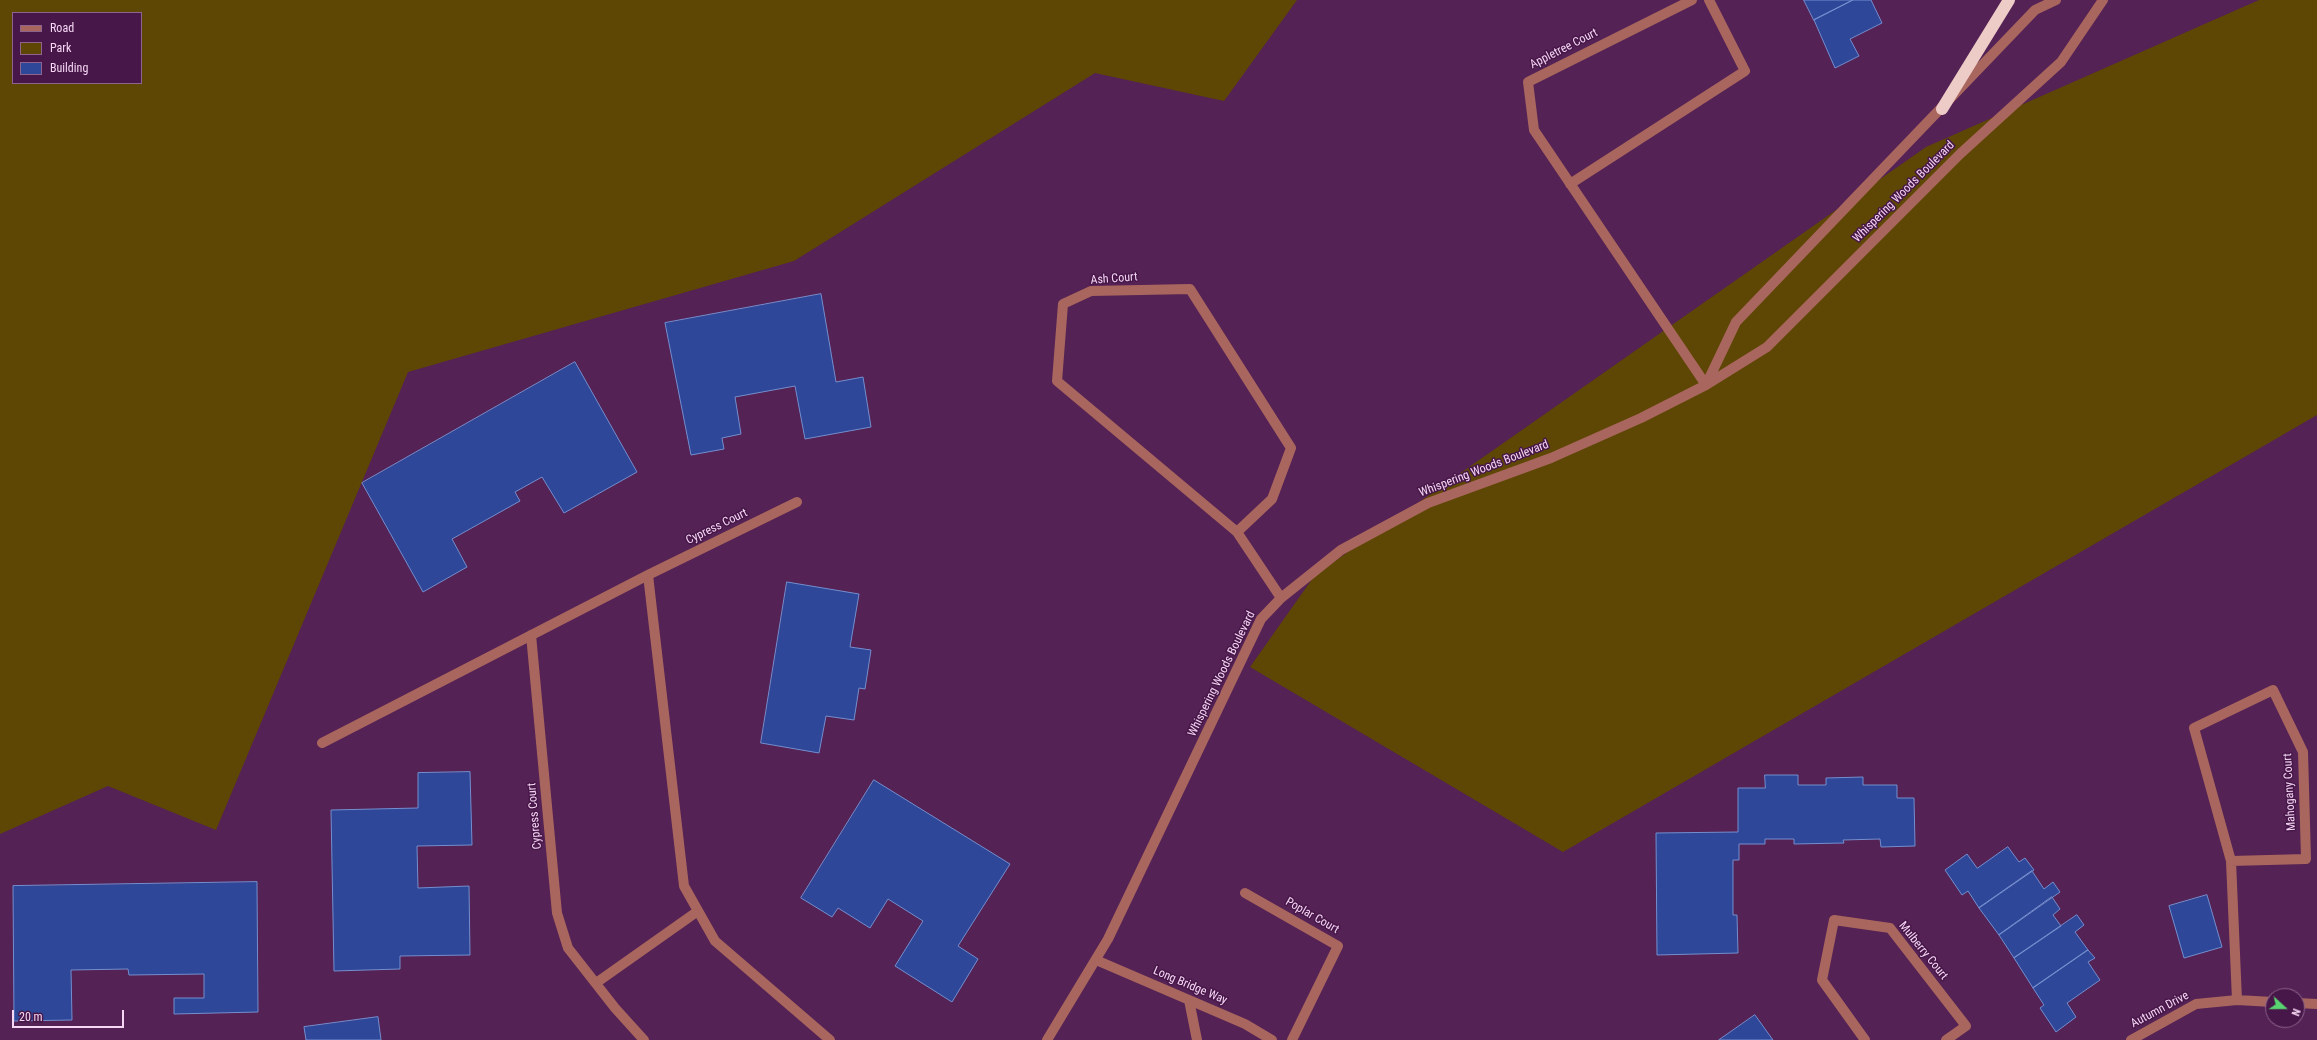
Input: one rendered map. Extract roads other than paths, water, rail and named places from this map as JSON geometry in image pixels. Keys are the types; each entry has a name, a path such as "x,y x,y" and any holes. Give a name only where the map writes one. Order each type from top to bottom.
{"highway":[{"path":"1942,109 2009,0"}],"street":[{"name":"Appletree Court","path":"1692,0 1528,82 1534,130 1706,385"},
{"path":"1570,184 1745,71 1709,0"},
{"path":"1706,385 1736,322 1942,109 2035,10 2056,0"},
{"name":"Whispering Woods Boulevard","path":"1047,1040 1108,939 1262,619 1281,598 1341,550 1428,502 1551,458 1641,418 1706,385 1767,347 1960,154 2060,62 2103,0"},
{"name":"Ash Court","path":"1237,532 1272,499 1291,448 1190,289 1091,291 1063,304 1057,382 1237,532 1281,598"},
{"name":"Cypress Court","path":"322,743 648,575 797,502"},
{"path":"648,575 684,886 714,941 830,1040"},
{"name":"Cypress Court","path":"531,635 557,912 568,948 644,1040"},
{"name":"Mahogany Court","path":"2230,862 2306,859 2303,752 2273,690 2194,728 2230,862 2237,1000"},
{"name":"Poplar Court","path":"1245,893 1338,946 1292,1040"},
{"path":"596,983 698,911"},
{"name":"Mulberry Court","path":"1865,1040 1822,980 1834,920 1890,928 1966,1026 1946,1040"},
{"name":"Long Bridge Way","path":"1096,960 1245,1024 1272,1040"},
{"path":"1189,1000 1197,1040"},
{"name":"Autumn Drive","path":"2131,1040 2196,1004 2237,1000 2265,1002"},
{"path":"2305,1003 2317,1004"}]}
